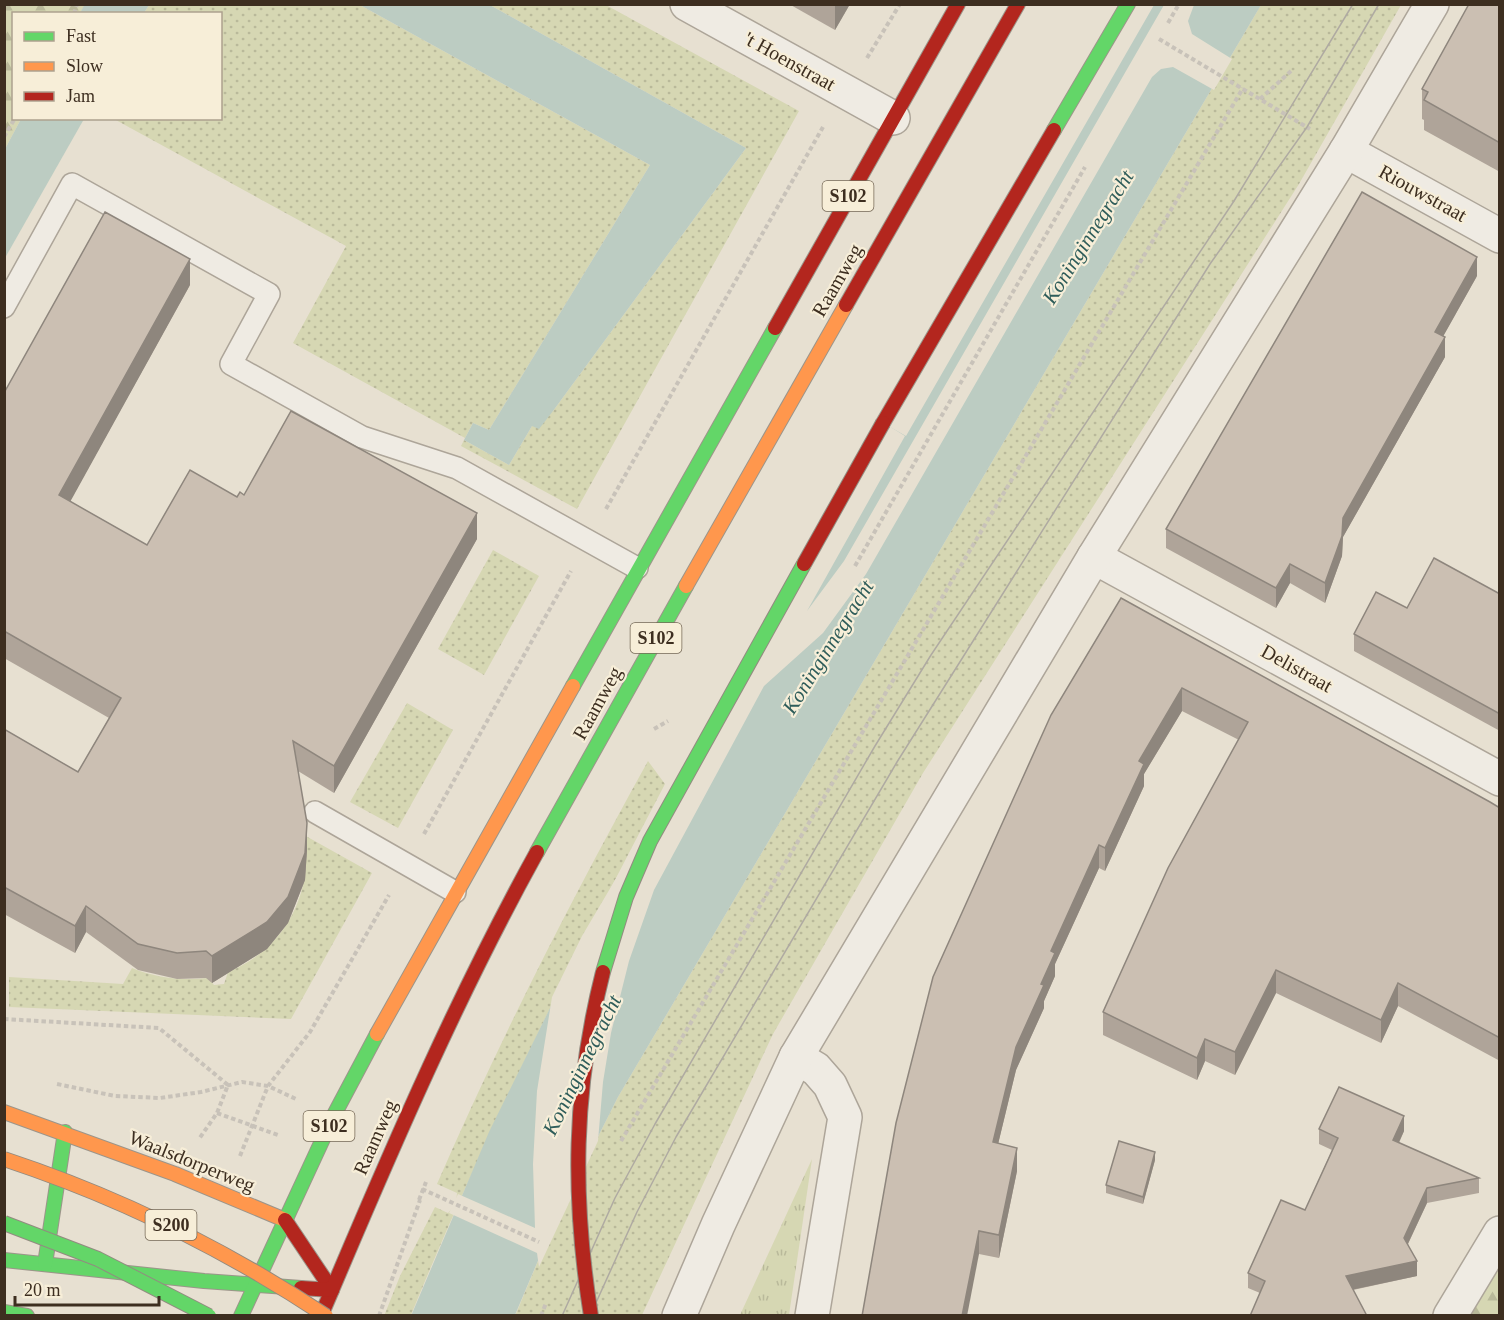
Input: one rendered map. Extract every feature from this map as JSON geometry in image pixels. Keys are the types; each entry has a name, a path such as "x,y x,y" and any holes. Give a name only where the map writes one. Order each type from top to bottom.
{"main road":[{"name":"Raamweg","path":"285,1220 334,1115 456,892 958,4"},
{"name":"Raamweg","path":"322,1316 406,1114 511,898 645,657 1018,4"},
{"path":"591,1316 577,1212 577,1112 588,1034 609,948 629,889 650,841 883,423 1128,4"},
{"name":"Waalsdorperweg","path":"4,1112 65,1132 285,1220"},
{"path":"45,1264 65,1132"},
{"name":"S200","path":"4,1159 91,1189 162,1221 262,1275 326,1316"},
{"path":"285,1220 332,1290"},
{"name":"S102","path":"242,1316 285,1220"},
{"path":"4,1223 98,1259 209,1316"},
{"path":"4,1260 255,1285 332,1290"},
{"path":"4,1312 27,1316"}],"street":[{"name":"'t Hoenstraat","path":"687,4 893,118"},
{"path":"679,1316 796,1056 1094,557 1346,151 1432,4"},
{"name":"Riouwstraat","path":"1346,151 1500,236"},
{"name":"Delistraat","path":"1094,557 1500,779"},
{"path":"796,1056 816,1069 830,1085 845,1117 812,1316"},
{"path":"1450,1316 1500,1233"}],"lane":[{"path":"4,307 72,184 269,294 231,364 362,437 457,468 638,568"},
{"path":"315,812 456,892"}],"path":[{"path":"407,864 812,146 900,4"},
{"path":"1159,39 1346,151"},
{"path":"1260,99 1291,71"},
{"path":"617,1149 1243,88"},
{"path":"4,137 14,120"},
{"name":"Waalsdorperweg","path":"55,1083 131,1098 183,1095 237,1082 268,1086 310,1032 407,864"},
{"path":"217,1113 250,1126"},
{"path":"379,1316 424,1190"},
{"path":"452,1203 548,1246"}],"green space":[{"path":"5,5 85,5 81,12 12,12 12,120 20,120 5,149"},
{"path":"149,5 360,5 650,165 489,430 473,423 465,438 293,343 346,246 116,120 222,120 222,12 145,12"},
{"path":"490,5 606,5 799,111 577,509 461,446 464,440 509,465 532,426 553,411 746,148"},
{"path":"1261,5 1401,5 1299,184 923,773 773,1034 642,1315 515,1316 551,1230 618,1097"},
{"path":"493,550 539,576 484,675 438,649"},
{"path":"407,703 453,730 398,828 350,802"},
{"path":"648,761 665,784 531,1047 439,1247 411,1315 384,1316 400,1276 435,1207 448,1213 456,1204 457,1193 437,1184 537,970"},
{"path":"304,835 372,873 291,1019 9,1007 9,977 123,984 132,968 179,979 208,978 214,985 224,984 228,972 248,962 265,949 291,917 299,899 304,878 306,857"},
{"path":"812,1159 789,1315 740,1315"},
{"path":"1499,1234 1499,1315 1451,1316"}],"water":[{"path":"85,4 149,4 145,12 81,12"},
{"path":"360,5 490,5 746,148 553,411 539,429 532,426 509,465 464,440 473,423 489,430 650,165"},
{"name":"Koninginnegracht","path":"1154,5 1261,5 618,1097 551,1230 515,1315 411,1316 489,1132 585,937 883,423 906,436"},
{"path":"20,120 83,120 5,258 5,149"}],"pier":[{"path":"1164,5 1194,5 1188,21 1192,34 1232,59 1214,90 1173,67 1161,69 1152,77 866,574 823,633 764,686 654,890 629,961 611,1033 603,1082 598,1141 539,1267 537,1253 449,1213 458,1194 535,1228 533,1164 537,1091 552,997 582,936 683,765 876,418 905,436 807,611 844,561"}],"building":[{"path":"1469,4 1500,4 1500,143 1424,100 1428,92 1422,89"},
{"path":"1362,192 1477,257 1435,332 1445,337 1343,518 1342,536 1325,583 1290,564 1276,588 1166,529"},
{"path":"105,212 190,259 59,495 147,545 190,470 237,497 240,492 244,495 291,411 477,513 334,766 293,741 307,823 305,853 288,897 267,922 212,956 206,951 177,953 138,944 86,906 75,926 4,887 4,729 78,772 121,698 4,631 4,393"},
{"path":"1434,558 1500,594 1500,714 1354,634 1376,592 1407,608"},
{"path":"1121,598 1500,808 1500,1038 1398,983 1381,1020 1276,970 1235,1052 1205,1039 1197,1058 1103,1012 1168,868 1248,722 1182,688 1139,761 1144,764 1105,848 1099,845 1051,951 1055,953 1041,984 1044,985 1016,1047 993,1142 1017,1148 999,1235 979,1231 962,1316 862,1316 896,1123 933,977 1051,715"},
{"path":"1339,1087 1404,1116 1393,1140 1479,1178 1427,1188 1404,1238 1417,1261 1346,1276 1367,1316 1250,1316 1265,1281 1248,1273 1281,1200 1305,1210 1338,1138 1319,1129"},
{"path":"1119,1141 1155,1152 1143,1197 1106,1185"}],"tram line":[{"path":"562,1316 615,1198 655,1124 875,746 931,655 1234,201 1353,4"},
{"path":"590,1316 637,1212 676,1137 897,762 1210,264 1307,127 1379,4"}],"traffic: fast":[{"path":"1054,130 1128,4"},
{"path":"573,686 775,328"},
{"path":"603,972 626,897 650,841 804,564"},
{"path":"537,852 686,586"},
{"path":"241,1316 334,1115 377,1034"},
{"path":"45,1264 65,1132"},
{"path":"4,1223 98,1259 209,1316"},
{"path":"4,1260 204,1281 301,1288"},
{"path":"4,1312 27,1316"}],"traffic: slow":[{"path":"686,586 846,305"},
{"path":"377,1034 573,686"},
{"path":"4,1112 175,1174 285,1220"},
{"path":"4,1159 89,1190 170,1227 249,1269 326,1316"}],"traffic: jam":[{"path":"775,328 958,4"},
{"path":"846,305 1018,4"},
{"path":"883,423 1054,130"},
{"path":"804,564 883,423"},
{"path":"301,1288 332,1290 454,1013 537,852"},
{"path":"591,1316 581,1229 579,1144 586,1059 603,972"},
{"path":"285,1220 332,1290 323,1311"}]}
